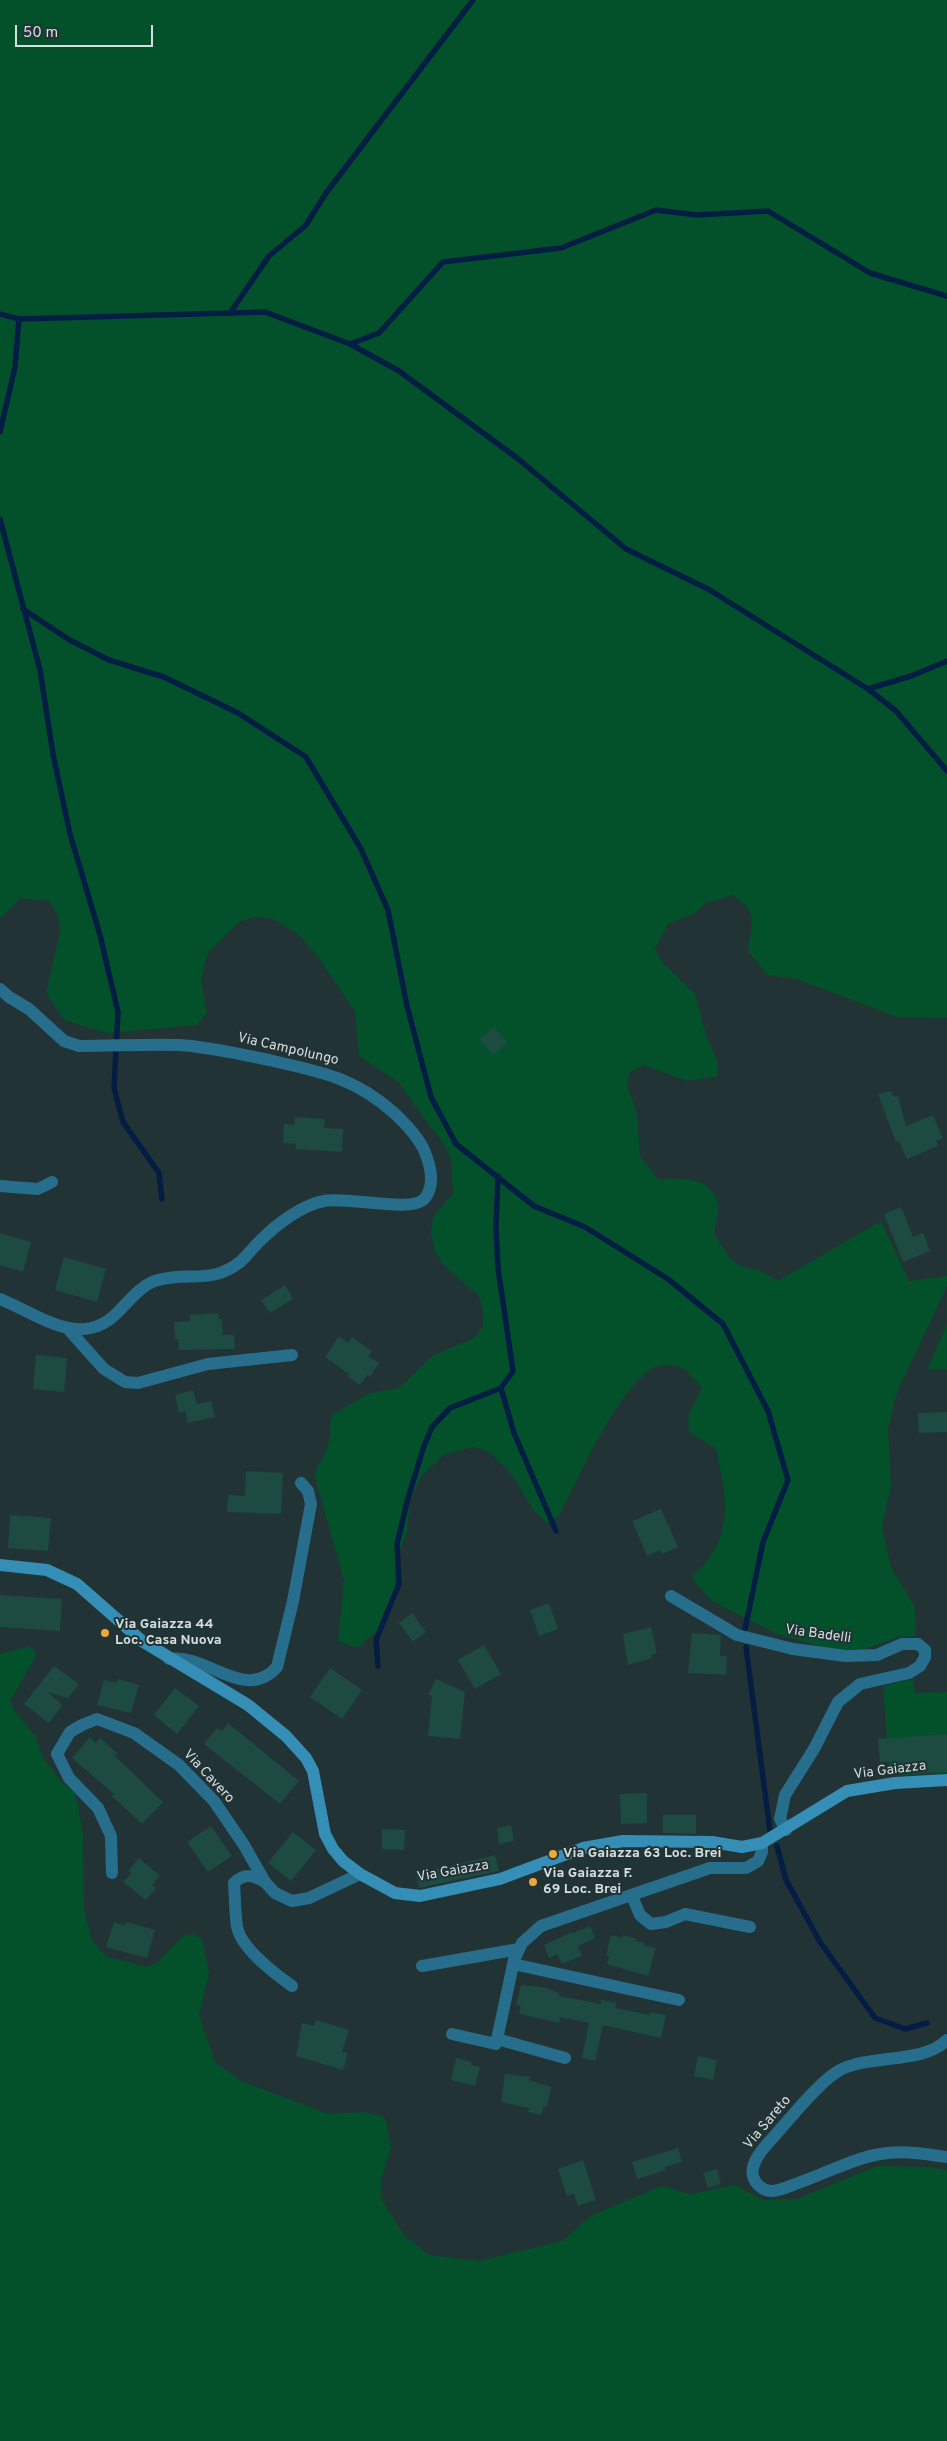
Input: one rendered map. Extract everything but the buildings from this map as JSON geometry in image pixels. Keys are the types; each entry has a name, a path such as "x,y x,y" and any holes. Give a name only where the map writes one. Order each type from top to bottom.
{"main road":[{"name":"Via Gaiazza","path":"0,1565 48,1570 77,1584 142,1641 248,1705 286,1736 306,1758 313,1771 325,1834 343,1860 360,1874 395,1893 420,1896 500,1879 583,1848 623,1841 712,1842 742,1847 762,1843 847,1791 895,1783 947,1780"}],"street":[{"name":"Via Campolungo","path":"0,988 9,997 29,1009 64,1041 79,1046 177,1045 213,1048 318,1071 343,1079 375,1096 407,1126 422,1146 431,1175 426,1197 420,1203 411,1206 360,1200 324,1201 305,1208 264,1237 240,1261 227,1270 208,1277 188,1276 155,1280 136,1293 109,1321 100,1327 69,1330 0,1299"},
{"path":"0,1186 38,1189 52,1182"},
{"path":"69,1330 104,1369 126,1382 138,1383 208,1364 292,1355"},
{"name":"Via Gaiazza","path":"169,1659 178,1658 191,1661 245,1681 257,1681 269,1676 277,1667 293,1601 311,1504 308,1491 301,1483"},
{"name":"Via Badelli","path":"672,1596 737,1635 793,1649 846,1656 877,1654 902,1644 918,1644 925,1650 925,1657 920,1666 909,1673 860,1684 838,1702 814,1749 785,1796 780,1818 786,1830"},
{"name":"Via Cavero","path":"112,1873 111,1836 98,1808 69,1778 57,1754 70,1732 97,1719 134,1733 179,1765 214,1801 244,1845 265,1882 275,1893 292,1901 308,1898 360,1874"},
{"path":"452,2034 496,2044 513,1964 522,1943 541,1926 710,1868 746,1868 758,1861 762,1852 762,1843"},
{"path":"265,1882 253,1875 241,1876 234,1883 237,1928 243,1942 278,1976 292,1986"},
{"path":"632,1896 640,1915 651,1924 666,1922 685,1914 750,1927"},
{"path":"422,1966 519,1949"},
{"path":"513,1964 679,2000"},
{"path":"497,2039 565,2058"},
{"name":"Via Sareto","path":"947,2040 932,2051 864,2062 840,2071 822,2084 767,2144 755,2163 753,2175 760,2186 772,2191 817,2178 847,2164 878,2154 910,2151 947,2158"}],"green space":[{"path":"0,0 947,0 947,1018 897,1017 797,979 767,975 748,951 752,925 750,913 741,901 733,895 706,903 695,913 668,924 655,949 662,962 695,994 706,1035 718,1062 718,1076 687,1081 644,1065 630,1072 627,1085 637,1113 640,1156 658,1179 686,1179 704,1184 711,1189 716,1197 718,1207 714,1234 730,1258 742,1267 758,1270 778,1281 881,1221 909,1281 947,1276 947,1286 896,1395 888,1430 891,1486 882,1526 891,1568 915,1607 916,1636 898,1637 865,1649 830,1649 777,1634 712,1601 692,1578 711,1555 721,1535 724,1523 725,1499 721,1474 716,1449 689,1432 688,1416 702,1388 683,1369 669,1365 650,1370 637,1381 625,1396 599,1437 559,1516 547,1523 535,1512 510,1472 488,1451 474,1447 445,1454 422,1475 410,1500 407,1532 397,1557 397,1587 383,1614 380,1628 357,1648 338,1641 344,1580 314,1474 328,1447 332,1415 370,1393 399,1388 432,1356 474,1338 483,1326 483,1310 478,1295 444,1266 435,1252 431,1232 433,1217 453,1193 451,1161 445,1146 398,1082 359,1056 355,1012 318,957 297,933 271,918 254,917 239,922 207,954 201,982 207,1013 197,1025 107,1033 64,1020 46,993 60,931 58,915 49,901 20,898 0,919"},
{"path":"947,1325 947,1369 927,1369"},
{"path":"30,1646 37,1654 10,1701 15,1711 36,1737 42,1756 62,1783 75,1792 83,1834 84,1909 92,1941 107,1957 147,1967 158,1962 183,1936 193,1933 202,1940 209,1973 199,2015 215,2062 241,2081 328,2114 364,2112 385,2117 391,2148 381,2179 381,2199 405,2236 429,2255 479,2261 562,2241 591,2216 661,2186 691,2194 735,2185 763,2200 797,2199 877,2166 929,2167 947,2170 947,2441 0,2441 0,1654"},
{"path":"913,1679 915,1693 947,1692 947,1773 890,1776 888,1762 880,1762 878,1739 887,1738 883,1686"}],"waterway":[{"path":"230,313 269,256 306,225 326,193 473,0"},
{"path":"350,344 379,333 443,262 561,248 656,210 697,215 768,211 870,273 947,296"},
{"path":"0,314 19,319 265,312 350,344 399,371 517,458 626,549 708,589 868,689 896,711 947,771"},
{"path":"0,432 15,367 19,319"},
{"path":"0,519 40,670 53,754 70,834 100,935 118,1012 114,1088 123,1122 159,1173 162,1199"},
{"path":"23,609 68,639 109,660 164,677 238,713 306,757 361,849 388,910 407,1006 431,1097 456,1144 534,1206 585,1227 668,1279 723,1324 768,1411 788,1480 763,1542 745,1629"},
{"path":"868,689 911,676 947,661"},
{"path":"378,1666 376,1640 399,1584 397,1544 408,1498 432,1427 450,1408 501,1388 513,1371 498,1268 496,1228 498,1176"},
{"path":"501,1388 514,1433 556,1531"},
{"path":"746,1647 770,1831"},
{"path":"777,1846 786,1880 820,1942 875,2018 905,2029 927,2023"}],"place":[{"name":"Via Gaiazza 44 Loc. Casa Nuova","path":"105,1633"},
{"name":"Via Gaiazza 63 Loc. Brei","path":"553,1854"},
{"name":"Via Gaiazza F. 69 Loc. Brei","path":"533,1882"}]}
